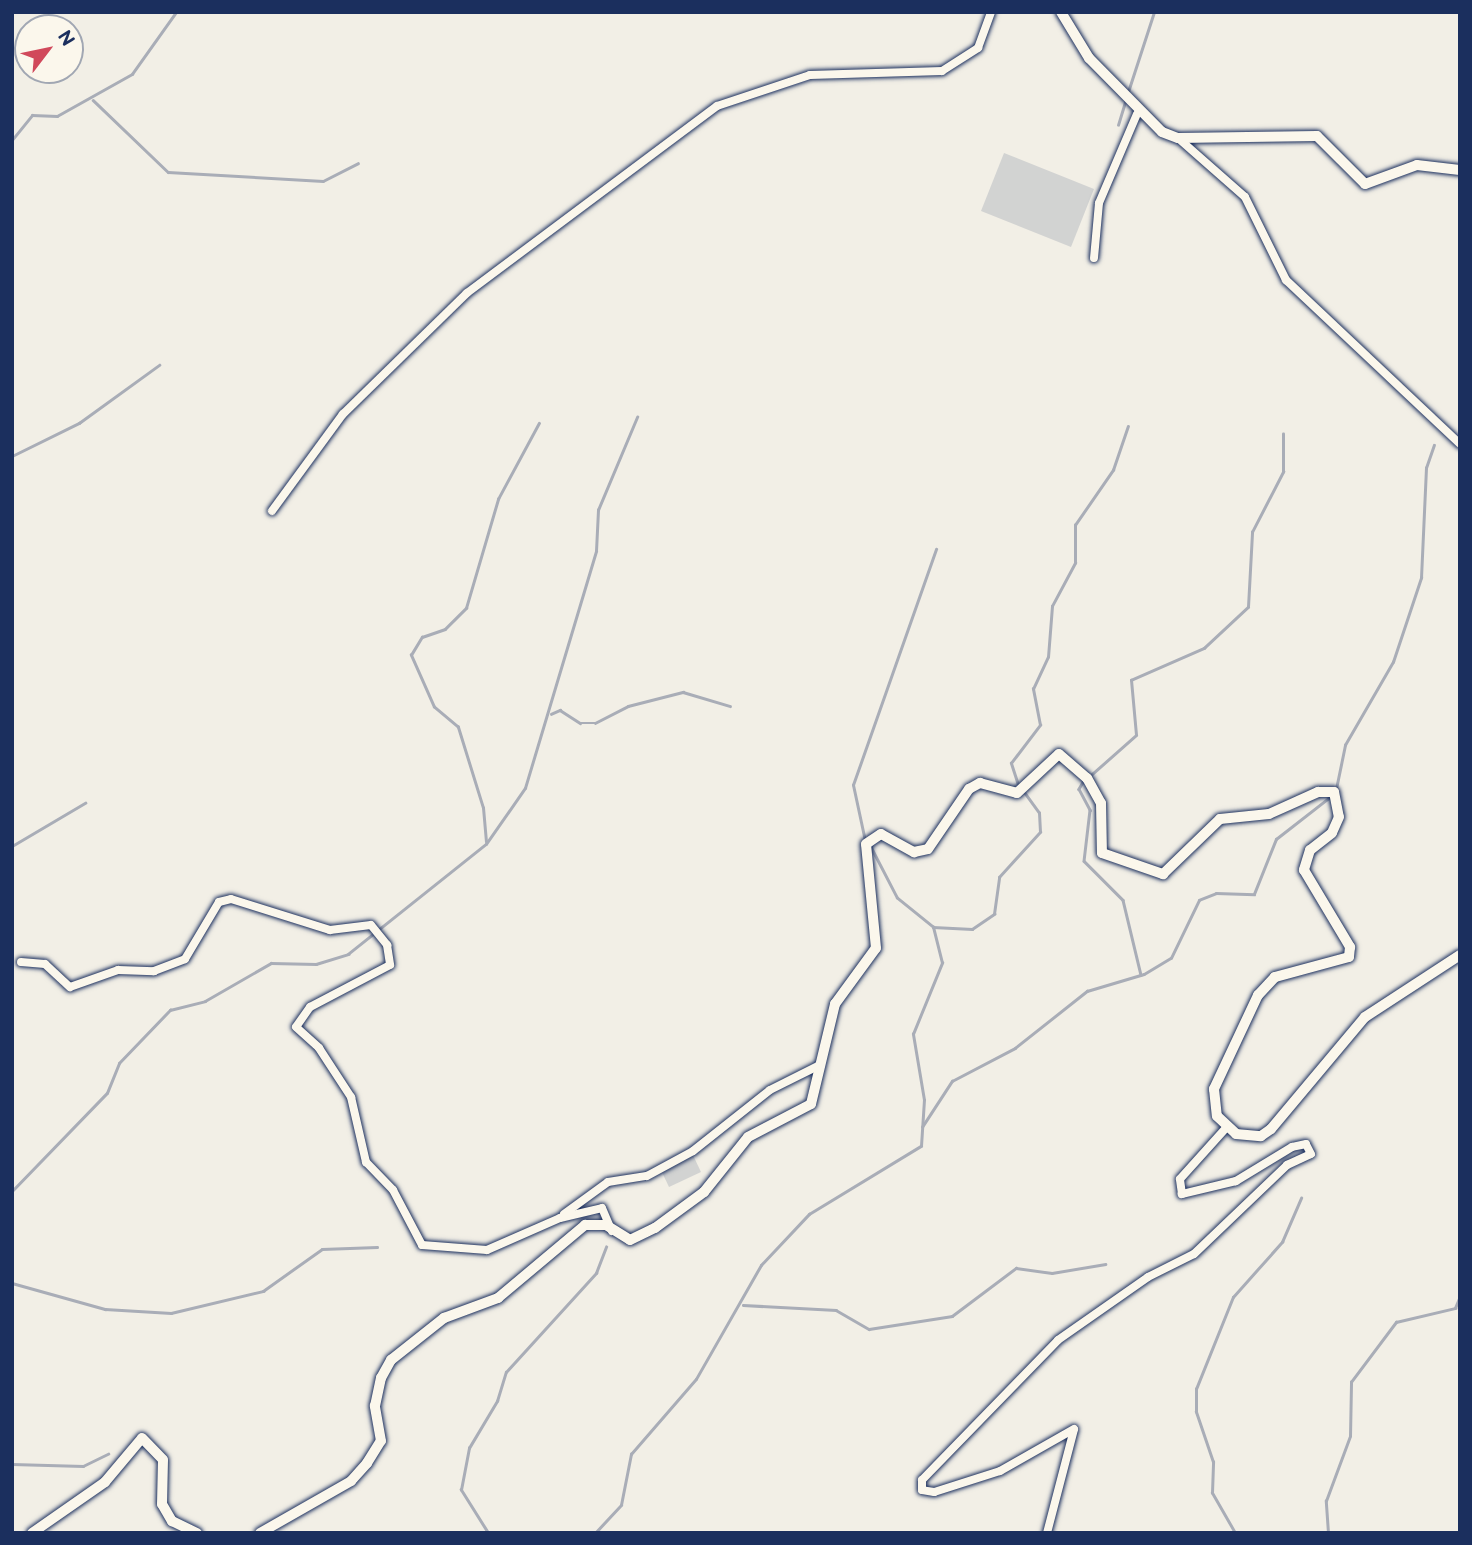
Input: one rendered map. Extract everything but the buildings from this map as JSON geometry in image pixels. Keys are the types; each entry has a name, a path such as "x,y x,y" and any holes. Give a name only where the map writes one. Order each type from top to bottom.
{"street":[{"path":"272,511 343,414 467,293 718,106 810,75 942,71 978,48 991,12"},
{"path":"1061,12 1089,58 1137,114 1178,138 1245,197 1286,280 1460,444"},
{"path":"1094,258 1099,203 1137,114"},
{"path":"1178,138 1317,136 1365,184 1417,165 1460,170"},
{"path":"260,1533 351,1482 381,1441 375,1406 391,1360 444,1318 498,1298 585,1225 595,1222 630,1240 704,1192 748,1137 811,1104 835,1004 876,948 866,878 866,844 872,837 881,834 914,852 928,849 969,789 990,783 1007,795 1017,793 1059,754 1087,778 1101,803 1102,853 1163,874 1220,819 1269,814 1326,789 1339,803 1339,817 1332,833 1310,850 1304,870 1350,947 1349,957 1275,978 1258,995 1214,1089 1214,1108 1226,1128 1261,1136 1365,1017 1460,955"},
{"path":"21,962 45,964 70,987 118,970 154,971 185,959 219,902 231,899 330,930 377,928 390,965 310,1007 296,1027 319,1048 351,1097 366,1162 393,1190 412,1232 428,1249 487,1250 560,1218 602,1209 612,1231"},
{"path":"560,1218 608,1182 647,1176 693,1151 759,1098 820,1065"},
{"path":"1047,1533 1074,1429 1056,1433 1000,1471 934,1492 922,1490 922,1480 1058,1340 1148,1277 1194,1254 1287,1165 1311,1154 1306,1144 1292,1147 1236,1181 1182,1194 1180,1179 1226,1128"},
{"path":"32,1533 105,1482 142,1438 163,1460 162,1504 172,1521 197,1533"}],"shaded area":[{"path":"1004,153 1094,189 1071,247 981,211"},
{"path":"692,1153 701,1172 669,1187 660,1168"}],"waterway":[{"path":"12,140 32,115 57,116 132,74 176,12"},
{"path":"1128,92 1154,12"},
{"path":"1118,125 1126,99"},
{"path":"93,100 168,172 323,181 358,163"},
{"path":"12,456 79,423 159,365"},
{"path":"12,1191 107,1093 119,1063 170,1010 205,1001 271,963 316,964 348,954 486,844 525,788 596,551 598,510 637,417"},
{"path":"486,842 483,808 458,727 434,707 411,655 422,637 445,629 466,608 498,499 539,423"},
{"path":"1019,788 1011,763 1040,725 1033,689 1048,657 1052,606 1075,563 1075,525 1113,470 1128,426"},
{"path":"1091,775 1136,735 1131,680 1204,648 1248,607 1252,532 1283,472 1283,434"},
{"path":"1336,789 1345,745 1393,662 1421,578 1426,468 1434,445"},
{"path":"865,841 853,785 936,549"},
{"path":"551,714 560,710 580,723 595,723 628,706 683,692 730,706"},
{"path":"1085,779 1079,789 1090,810 1084,861 1123,900 1141,975"},
{"path":"933,927 972,929 994,914 999,877 1040,832 1039,813 1024,792"},
{"path":"922,1127 952,1081 1015,1048 1087,991 1144,974 1171,958 1199,900 1216,893 1254,894 1276,839 1330,797"},
{"path":"12,846 85,803"},
{"path":"595,1533 621,1505 631,1454 696,1379 761,1265 809,1214 921,1146 924,1100 913,1034 942,963 933,927 897,898 870,846"},
{"path":"1235,1533 1212,1493 1213,1462 1196,1412 1196,1389 1233,1297 1282,1242 1301,1198"},
{"path":"12,1283 105,1309 171,1313 263,1291 322,1249 377,1247"},
{"path":"488,1533 461,1490 469,1448 497,1401 506,1372 596,1273 606,1247"},
{"path":"743,1305 836,1310 869,1329 952,1316 1016,1268 1052,1273 1105,1264"},
{"path":"1328,1533 1326,1501 1350,1436 1351,1382 1396,1322 1455,1308 1460,1296"},
{"path":"12,1464 83,1466 108,1454"}]}
